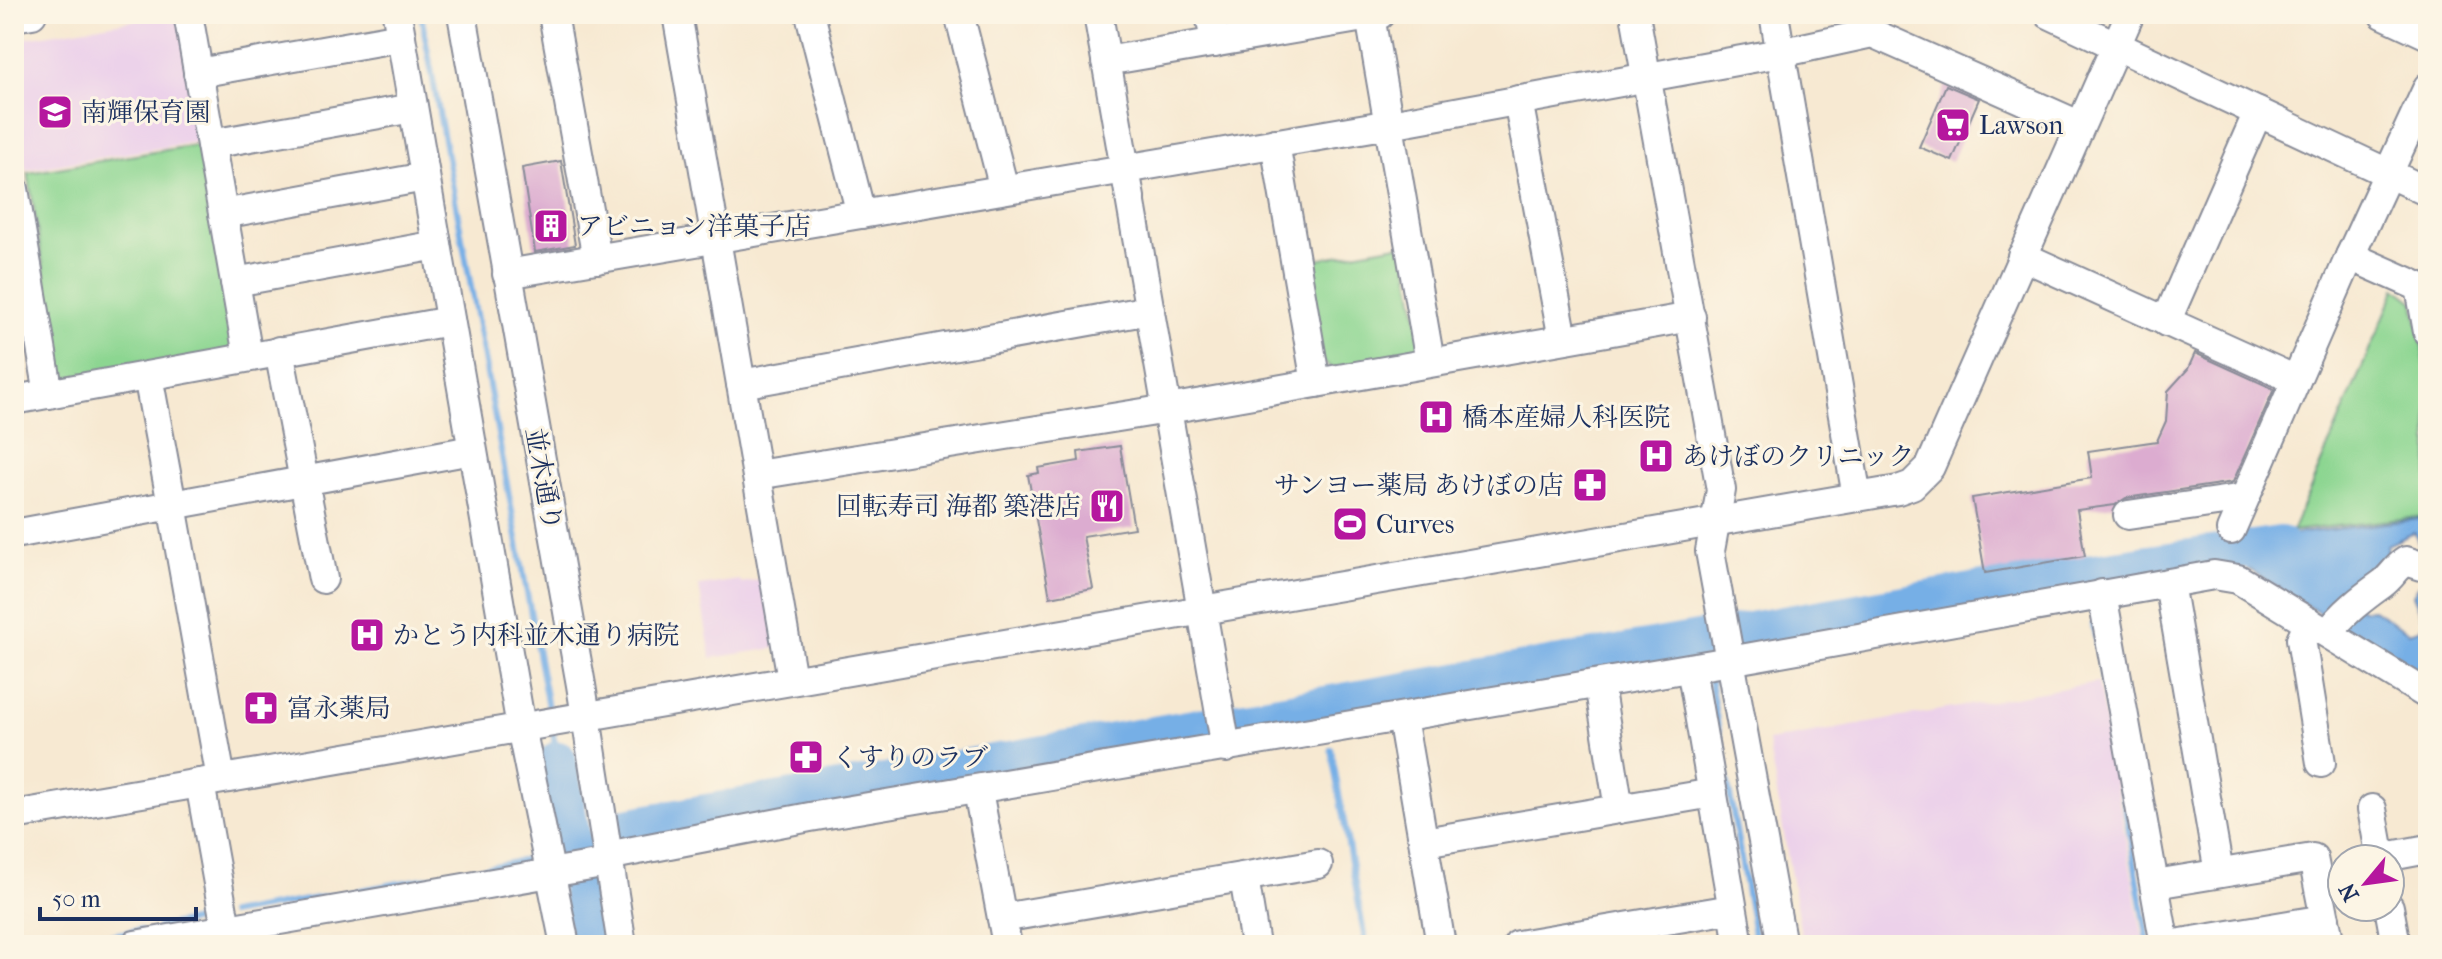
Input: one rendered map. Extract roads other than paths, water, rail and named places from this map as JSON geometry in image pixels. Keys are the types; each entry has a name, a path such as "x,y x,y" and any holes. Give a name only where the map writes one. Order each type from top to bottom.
{"street":[{"path":"14,17 32,14"},
{"path":"188,14 248,356"},
{"name":"並木通り","path":"462,14 507,274 575,717 602,862 622,945"},
{"path":"553,14 597,259"},
{"path":"677,14 792,679"},
{"path":"810,14 861,214"},
{"path":"959,14 1004,189"},
{"path":"1098,14 1223,731"},
{"path":"1210,14 1215,43"},
{"path":"1635,14 1721,490 1710,551 1782,945"},
{"path":"1774,14 1857,497"},
{"path":"2049,14 2428,192"},
{"path":"14,815 1898,490 1912,485 1930,467 2130,14"},
{"path":"2383,14 2428,35"},
{"path":"1106,61 1215,43 1313,20 1375,15 1430,362"},
{"path":"198,73 399,25 472,450 528,726 565,945"},
{"path":"507,274 1390,124 1780,53 1872,33 2079,125"},
{"path":"2231,530 2350,256 2428,87"},
{"path":"1518,100 1563,339"},
{"path":"211,144 413,108"},
{"path":"2166,322 2258,112"},
{"path":"1275,143 1316,383"},
{"path":"223,214 425,177"},
{"path":"14,192 25,320 49,394"},
{"path":"235,282 437,245"},
{"path":"2022,256 2296,380"},
{"path":"2350,256 2420,287 2428,332"},
{"path":"741,384 1150,310"},
{"path":"757,475 1168,409 1691,317"},
{"path":"14,400 450,321"},
{"path":"279,351 323,579"},
{"path":"148,376 172,505 230,927"},
{"path":"14,534 472,450"},
{"path":"2128,515 2244,498"},
{"path":"2321,763 2301,639 2384,582 2397,566 2406,561 2428,568"},
{"path":"135,945 552,864 602,862 810,817 978,791 1223,731 1402,717 1691,668 1727,646 2102,594 2214,575 2238,579 2332,620 2428,695"},
{"path":"2169,583 2219,873"},
{"path":"2102,594 2155,884 2167,945 2327,932 2313,858 2155,884"},
{"path":"1691,668 1739,945"},
{"path":"1599,684 1619,809"},
{"path":"1402,717 1441,945"},
{"path":"978,791 1004,932 1244,877 1318,864"},
{"path":"1424,842 1713,793"},
{"path":"2372,809 2377,843"},
{"path":"2406,854 2428,849"},
{"path":"1244,877 1255,945"},
{"path":"1518,945 1732,909"},
{"path":"2392,923 2396,945"}],"water":[{"path":"2428,518 2428,557 2420,554 2418,538 2414,533 2387,545 2389,559 2373,575 2353,586 2348,595 2362,610 2373,609 2409,632 2420,629 2424,621 2413,594 2419,585 2428,582 2428,681 2244,566 2223,566 2235,541"}],"waterway":[{"path":"421,14 549,713"},
{"path":"615,829 2053,578 2280,545"},
{"path":"2084,573 2085,579"},
{"path":"2093,624 2149,945"},
{"path":"1703,640 1705,646"},
{"path":"1710,681 1756,945"},
{"path":"1323,706 1324,714"},
{"path":"552,728 558,760"},
{"path":"1331,749 1366,945"},
{"path":"558,760 591,945"},
{"path":"963,769 965,781"},
{"path":"553,855 574,851"},
{"path":"230,914 538,858"},
{"path":"159,927 215,917"},
{"path":"57,945 140,930"}],"place":[{"name":"南輝保育園","path":"55,112"},
{"name":"Lawson","path":"1953,125"},
{"name":"アビニョン洋菓子店","path":"551,226"},
{"name":"橋本産婦人科医院","path":"1436,417"},
{"name":"あけぼのクリニック","path":"1656,456"},
{"name":"サンヨー薬局 あけぼの店","path":"1590,485"},
{"name":"回転寿司 海都 築港店","path":"1107,506"},
{"name":"Curves","path":"1350,524"},
{"name":"かとう内科並木通り病院","path":"367,635"},
{"name":"富永薬局","path":"261,708"},
{"name":"くすりのラブ","path":"806,757"}]}
